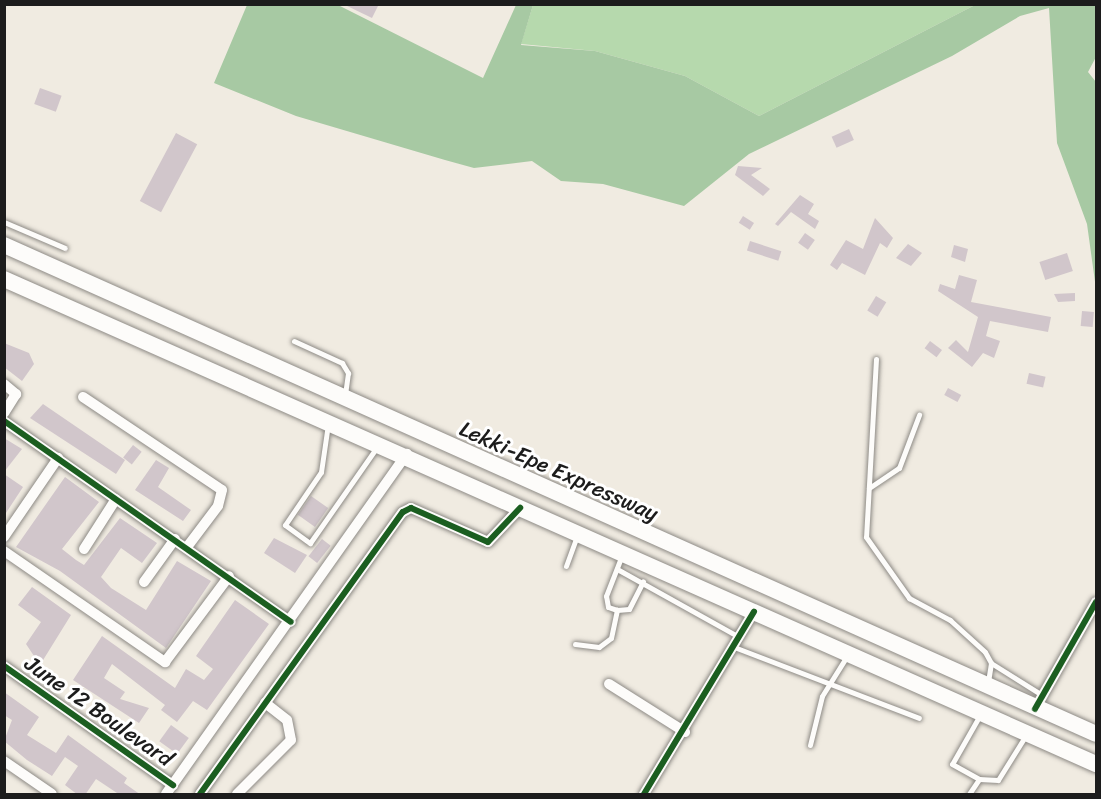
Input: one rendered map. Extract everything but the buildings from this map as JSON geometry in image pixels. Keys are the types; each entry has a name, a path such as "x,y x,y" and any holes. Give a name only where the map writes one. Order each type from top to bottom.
{"highway":[{"name":"Lekki-Epe Expressway","path":"4,245 987,688 1039,702 1096,734"},
{"path":"4,279 381,442 577,534 620,561 754,612 1096,765"}],"street":[{"path":"4,384 16,394 4,413"},
{"path":"83,397 222,490 218,506 187,547"},
{"path":"4,421 229,576 291,622"},
{"path":"170,790 291,622 407,454"},
{"path":"4,537 58,458"},
{"path":"84,549 116,499"},
{"path":"200,795 403,512 411,508 488,542 520,508"},
{"path":"144,582 175,539"},
{"path":"4,550 165,662 229,576"},
{"path":"1039,702 1096,602"},
{"path":"644,795 685,732 754,612"},
{"name":"June 12 Boulevard","path":"4,666 170,790"},
{"path":"609,684 685,732"},
{"path":"237,795 291,740 287,720 265,703"},
{"path":"4,761 52,795"}],"lane":[{"path":"4,222 66,248"},
{"path":"294,341 342,363 348,380 344,400"},
{"path":"876,359 868,542 909,598 950,620 991,663 1039,702"},
{"path":"869,488 899,468 919,415"},
{"path":"328,420 321,472 285,525 310,543 381,442"},
{"path":"566,566 577,534"},
{"path":"643,582 629,609 617,610 606,601 620,561 643,582 737,643 829,683 919,718"},
{"path":"575,644 606,644 617,610"},
{"path":"810,745 829,683 848,654"},
{"path":"987,688 991,663"},
{"path":"981,713 952,764 979,779 998,780 1027,733"},
{"path":"969,795 979,779"}],"green space":[{"path":"247,5 338,5 483,78 516,5 533,5 521,45 595,51 685,76 759,116 975,5 1096,5 1096,57 1088,72 1096,82 1096,289 1087,224 1057,143 1049,8 1020,16 952,56 749,154 684,206 603,184 561,181 532,161 474,168 296,116 214,83"},
{"path":"533,5 975,5 759,116 685,76 595,51 521,44"}],"cycle path":[{"path":"4,421 291,622"},
{"path":"200,794 403,512 411,508 488,542 520,508"},
{"path":"1035,709 1096,602"},
{"path":"644,794 754,612"},
{"path":"4,666 173,785"}]}
